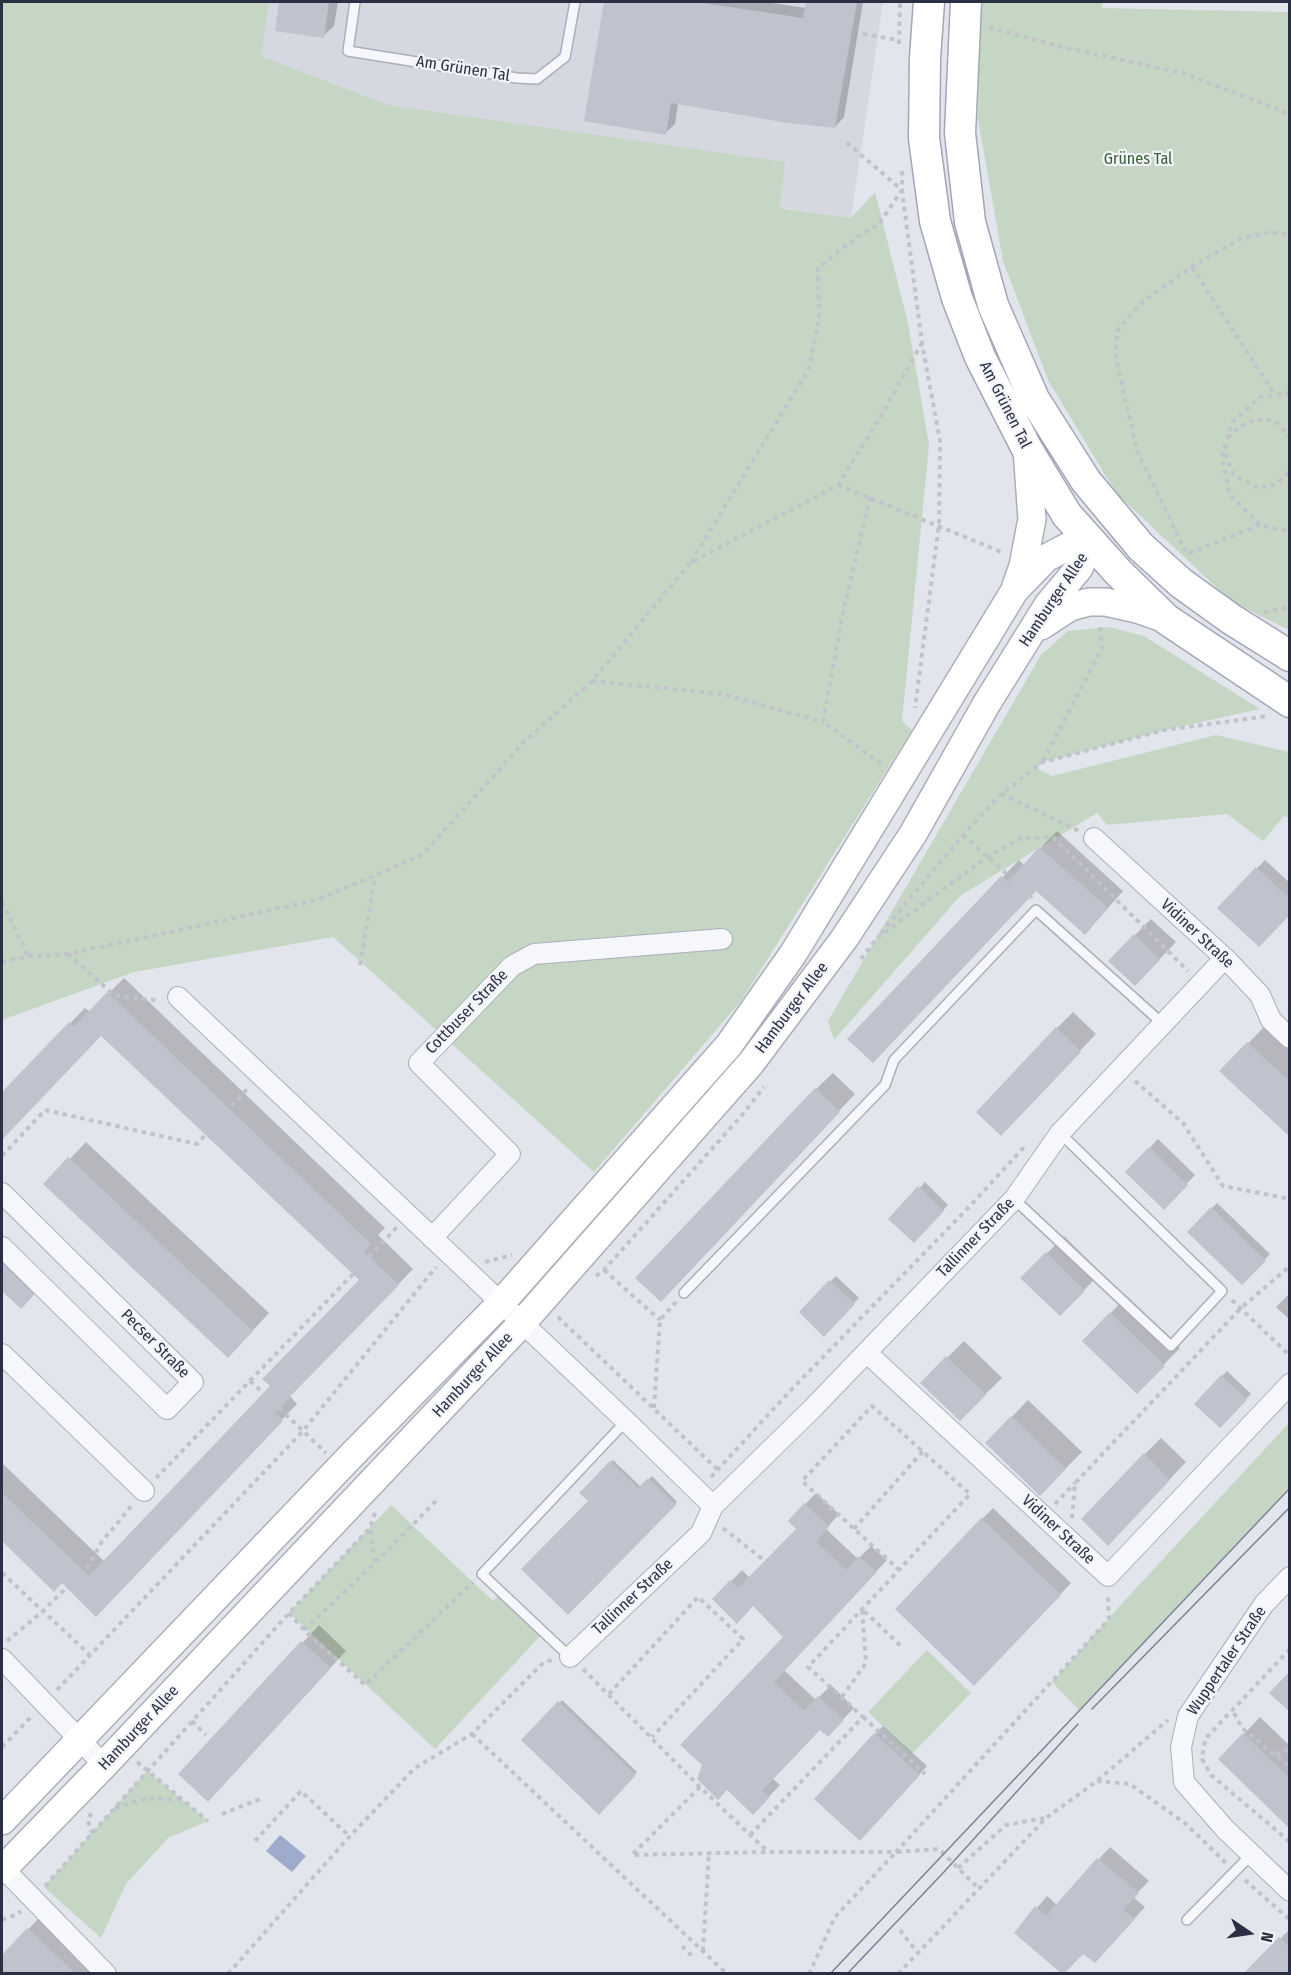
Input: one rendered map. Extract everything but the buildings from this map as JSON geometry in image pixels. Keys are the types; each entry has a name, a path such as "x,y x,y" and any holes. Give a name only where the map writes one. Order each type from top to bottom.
{"main road":[{"name":"Am Grünen Tal","path":"929,2 925,58 924,138 934,220 957,298 980,357 1028,449 1067,515 1118,572 1166,619 1284,708"},
{"name":"Am Grünen Tal","path":"966,11 960,132 970,222 993,305 1035,399 1086,482 1141,547 1181,583 1231,619 1290,656"},
{"path":"1086,482 1091,513 1092,542 1112,541 1141,547"}],"street":[{"path":"1015,590 1023,566 1032,519 1028,449"},
{"name":"Hamburger Allee","path":"2,1821 350,1457 501,1303 729,1045 794,954 1015,590 1046,558 1069,546 1092,542"},
{"name":"Hamburger Allee","path":"2,1869 104,1765 522,1323 751,1063 844,939 913,834 987,703 1048,605 1079,568 1092,542"},
{"path":"1032,632 1070,607 1089,602 1106,602 1166,619"},
{"name":"Vidiner Straße","path":"1094,838 1225,958 1260,995 1271,1020 1290,1038"},
{"name":"Cottbuser Straße","path":"432,1238 510,1154 419,1063 512,966 534,954 722,939"},
{"name":"Tallinner Straße","path":"570,1657 700,1533 711,1511 867,1353 1014,1199 1060,1133 1225,958"},
{"path":"178,997 626,1420 698,1491 711,1511"},
{"name":"Pecser Straße","path":"2,1193 193,1382 167,1409 2,1246"},
{"name":"Vidiner Straße","path":"867,1353 1108,1576 1290,1384"},
{"path":"2,1354 144,1491"},
{"name":"Wuppertaler Straße","path":"1290,1577 1264,1604 1188,1716 1181,1747 1184,1782 1225,1829 1290,1891"},
{"path":"2,1659 104,1765"},
{"path":"2,1869 106,1974"}],"lane":[{"name":"Am Grünen Tal","path":"355,2 348,51 517,78 537,79 565,57 575,2"},
{"path":"684,1293 885,1085 894,1060 1036,910 1163,1024"},
{"path":"1014,1199 1171,1346 1222,1291 1060,1133"},
{"path":"570,1657 482,1574 626,1420"},
{"path":"1187,1920 1251,1855"}],"path":[{"path":"900,2 900,51"},
{"path":"966,11 1057,46 1183,73 1290,115"},
{"path":"863,34 899,40"},
{"path":"846,142 902,190"},
{"path":"902,167 902,190 922,343 940,441 939,524 914,718"},
{"path":"2,962 28,956 68,954 317,900 422,855 522,743 592,681 690,563 809,369 819,319 818,268 857,237 879,224 902,190"},
{"path":"1260,525 1187,554 1137,451 1116,358 1117,331 1142,302 1192,267 1240,239 1270,232 1290,235"},
{"path":"1192,267 1275,395"},
{"path":"690,563 838,485 922,343"},
{"path":"1290,393 1260,398 1233,422 1222,458 1230,495 1260,525 1290,532"},
{"path":"1290,436 1275,422 1256,419 1239,427 1226,441 1227,459 1234,475 1258,488 1277,484 1290,470"},
{"path":"838,485 939,524"},
{"path":"823,722 842,616 870,497"},
{"path":"1043,762 1102,648 1099,620"},
{"path":"592,681 722,694 823,722 888,768"},
{"path":"856,966 963,835 1001,795 1043,762 1165,730 1284,708"},
{"path":"1001,795 1094,838"},
{"path":"963,835 1010,877"},
{"path":"877,938 987,857 1022,838 1053,837 1189,971 1181,980"},
{"path":"360,965 375,876"},
{"path":"2,902 28,956"},
{"path":"68,954 114,995 150,1000 178,997"},
{"path":"1121,1068 1183,1123 1223,1186 1290,1199"},
{"path":"2,1156 45,1110 196,1144 261,1075"},
{"path":"660,1320 604,1270 764,1086"},
{"path":"698,1491 790,1391 969,1207 1030,1140"},
{"path":"369,1257 409,1215"},
{"path":"2,1747 303,1431 448,1253"},
{"path":"1043,1517 1241,1308 1290,1266"},
{"path":"2,1645 42,1612 88,1565 101,1543 144,1491 358,1269"},
{"path":"1222,1291 1290,1356"},
{"path":"654,1409 660,1320 684,1293"},
{"path":"556,1316 718,1470"},
{"path":"250,1381 268,1397"},
{"path":"898,1569 802,1481 872,1407 970,1494 808,1667 925,1774"},
{"path":"279,1408 326,1453"},
{"path":"854,1529 922,1452"},
{"path":"1070,1542 1075,1483"},
{"path":"304,1630 436,1501"},
{"path":"375,1511 370,1528 375,1563"},
{"path":"711,1511 765,1561"},
{"path":"2,1920 18,1914 290,1613 370,1528"},
{"path":"2,1573 89,1654"},
{"path":"290,1613 304,1630 365,1685 482,1574"},
{"path":"809,1974 835,1917 1109,1619 1108,1576"},
{"path":"609,1694 698,1597 742,1639 652,1737"},
{"path":"862,1608 903,1648"},
{"path":"842,1697 866,1664 862,1608"},
{"path":"1290,1649 1205,1739 1202,1759 1211,1775 1290,1842"},
{"path":"228,1974 349,1837 414,1768 472,1734 544,1662 570,1657 768,1852"},
{"path":"898,1974 1046,1818 1096,1781 1177,1712"},
{"path":"1234,1713 1242,1728 1290,1767"},
{"path":"750,1835 863,1717"},
{"path":"192,1722 206,1735"},
{"path":"472,1734 727,1974"},
{"path":"1276,1755 1290,1748"},
{"path":"137,1762 208,1821"},
{"path":"1096,1781 1130,1784 1186,1824 1290,1920"},
{"path":"700,1787 632,1855 896,1852 939,1849 979,1889"},
{"path":"255,1841 301,1791 349,1837"},
{"path":"114,1809 145,1799 182,1799"},
{"path":"222,1814 260,1799"},
{"path":"958,1868 1006,1825 1046,1818"},
{"path":"703,1951 709,1853"},
{"path":"900,1930 917,1952"},
{"path":"682,1946 694,1958"}],"shaded area":[{"path":"269,2 883,2 851,218 779,207 784,162 389,105 261,56"}],"green space":[{"path":"2,2 269,2 261,56 389,105 785,162 780,208 851,218 875,192 908,323 929,445 902,721 912,730 741,1001 594,1172 333,937 134,972 2,1020"},
{"name":"Grünes Tal","path":"980,2 1102,2 1102,8 1289,12 1289,630 1231,601 1116,493 1048,380 1003,261 978,119"},
{"path":"1109,627 1144,636 1260,709 1165,730 1043,762 1037,768 1052,776 1216,735 1289,752 1289,818 1284,816 1263,841 1227,814 1107,825 1097,813 961,895 834,1040 828,1021 1041,655 1068,631"},
{"path":"1289,1423 1289,1488 1079,1710 1052,1682"},
{"path":"391,1505 493,1601 502,1592 544,1632 435,1749 289,1613"},
{"path":"927,1650 971,1693 912,1754 868,1712"},
{"path":"147,1771 208,1821 168,1838 126,1884 101,1938 44,1887"}],"water":[{"path":"280,1835 306,1856 292,1872 266,1851"}],"tram line":[{"path":"830,1974 1290,1488"},
{"path":"1092,1709 1290,1507"},
{"path":"847,1974 943,1873 1078,1724"}]}
